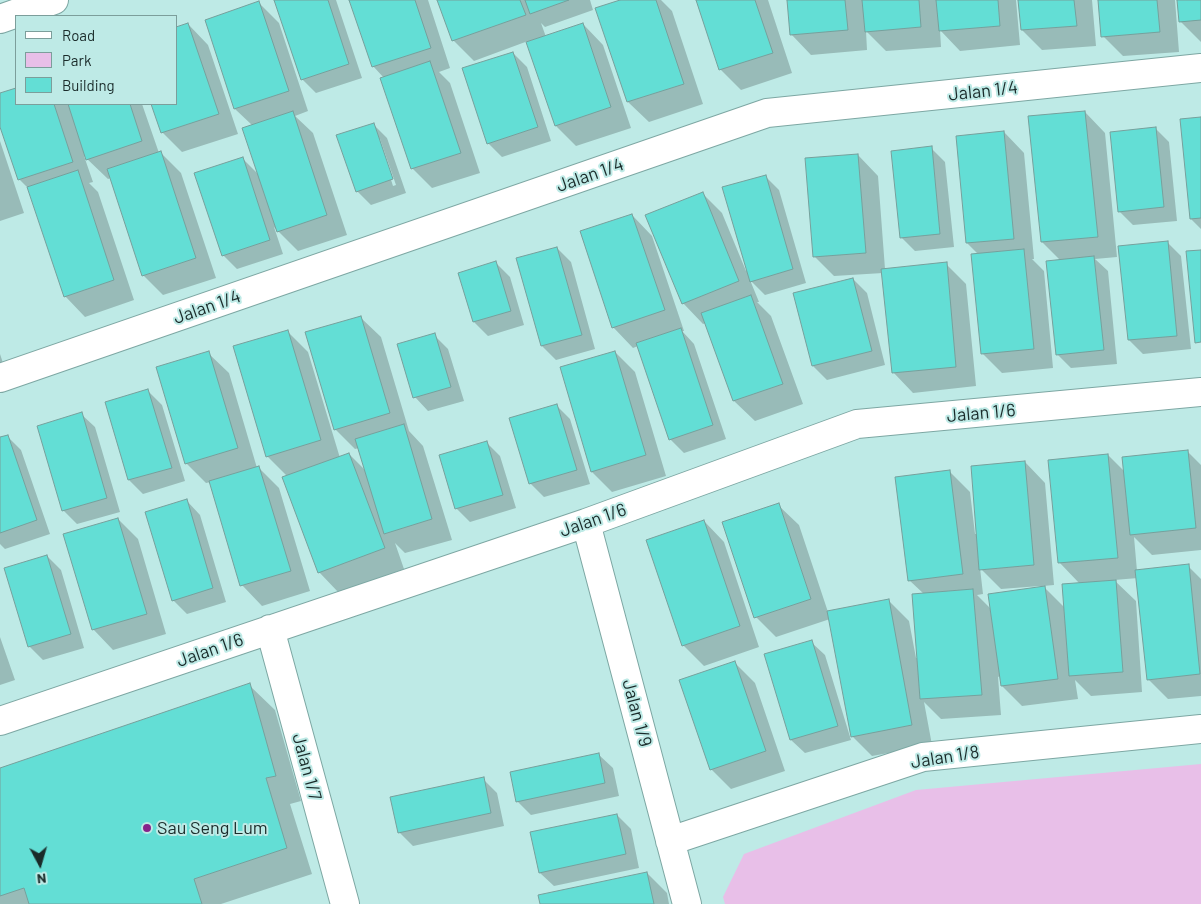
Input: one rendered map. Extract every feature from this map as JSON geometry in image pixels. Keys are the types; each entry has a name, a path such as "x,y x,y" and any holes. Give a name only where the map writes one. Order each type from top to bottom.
{"street":[{"path":"0,19 54,0"},
{"name":"Jalan 1/4","path":"0,378 767,113 1201,68"},
{"name":"Jalan 1/6","path":"0,721 586,523 856,424 1201,392"},
{"name":"Jalan 1/9","path":"586,523 687,904"},
{"name":"Jalan 1/7","path":"270,629 345,904"},
{"name":"Jalan 1/8","path":"670,841 923,757 1201,729"}],"green space":[{"path":"1201,764 1201,904 725,904 723,897 744,854 916,790"}],"building":[{"path":"274,0 328,0 349,64 301,80"},
{"path":"349,0 415,0 431,48 372,67"},
{"path":"437,0 520,0 526,15 452,41"},
{"path":"525,0 569,0 530,14"},
{"path":"620,0 656,0 684,84 627,102 595,8"},
{"path":"696,0 755,0 773,53 719,70"},
{"path":"787,0 845,0 848,30 790,35"},
{"path":"862,0 919,0 921,27 865,32"},
{"path":"936,0 998,0 1000,26 939,31"},
{"path":"1018,0 1074,0 1077,26 1021,30"},
{"path":"1098,0 1157,0 1160,32 1101,37"},
{"path":"1177,0 1201,0 1201,20 1179,22"},
{"path":"259,1 289,91 234,109 205,20"},
{"path":"188,23 219,114 161,133 151,105 178,105 178,26"},
{"path":"583,23 611,107 555,126 526,42"},
{"path":"513,52 538,127 487,144 462,68"},
{"path":"430,61 461,153 411,169 380,78"},
{"path":"15,88 15,105 54,105 73,162 18,180 0,127 0,93"},
{"path":"68,105 130,105 142,141 86,160"},
{"path":"293,111 327,215 277,232 242,128"},
{"path":"1085,111 1098,237 1041,242 1028,116"},
{"path":"1201,117 1201,218 1190,219 1180,119"},
{"path":"374,123 393,179 356,192 336,135"},
{"path":"1156,127 1164,207 1118,212 1110,132"},
{"path":"1004,131 1014,239 966,243 956,136"},
{"path":"932,146 940,234 900,238 891,151"},
{"path":"161,151 196,258 142,276 107,169"},
{"path":"858,154 866,253 813,257 805,158"},
{"path":"243,157 270,240 222,256 194,173"},
{"path":"78,170 114,280 64,297 27,187"},
{"path":"766,175 793,269 750,282 722,187"},
{"path":"703,192 739,281 682,304 645,215"},
{"path":"632,214 665,310 612,328 580,231"},
{"path":"1168,241 1177,336 1128,340 1118,246"},
{"path":"557,247 582,335 541,346 516,258"},
{"path":"1024,249 1034,349 981,354 971,254"},
{"path":"1201,250 1201,342 1195,343 1186,251"},
{"path":"1094,256 1104,350 1056,355 1046,261"},
{"path":"496,261 511,311 473,322 458,273"},
{"path":"947,262 956,367 892,373 881,269"},
{"path":"853,278 872,351 812,366 793,293"},
{"path":"751,295 783,384 733,401 701,313"},
{"path":"361,316 390,413 334,430 305,332"},
{"path":"681,328 713,425 669,440 636,343"},
{"path":"288,330 321,440 266,457 233,346"},
{"path":"435,333 451,387 413,398 397,344"},
{"path":"209,351 238,448 185,464 156,367"},
{"path":"615,351 646,455 591,472 560,367"},
{"path":"148,389 172,468 128,480 105,402"},
{"path":"557,404 577,470 529,484 509,418"},
{"path":"82,412 107,498 62,511 37,426"},
{"path":"404,424 432,519 384,534 355,439"},
{"path":"8,435 37,520 0,533 0,437"},
{"path":"487,441 503,495 455,509 439,455"},
{"path":"1188,450 1196,528 1130,535 1122,457"},
{"path":"349,453 385,548 318,573 282,477"},
{"path":"1108,454 1118,558 1058,563 1048,460"},
{"path":"1025,461 1034,565 979,570 971,466"},
{"path":"259,466 291,571 240,586 209,481"},
{"path":"950,470 963,574 908,581 895,477"},
{"path":"187,499 213,588 172,601 145,512"},
{"path":"779,503 811,599 754,618 722,522"},
{"path":"118,518 147,614 92,630 63,534"},
{"path":"704,520 740,626 682,646 646,540"},
{"path":"47,555 71,634 28,647 4,568"},
{"path":"1189,564 1200,674 1147,680 1135,570"},
{"path":"1116,580 1123,672 1069,676 1062,584"},
{"path":"1045,586 1058,679 1001,686 988,594"},
{"path":"973,589 982,695 920,699 912,594"},
{"path":"889,599 912,725 851,737 827,611"},
{"path":"812,640 838,726 790,740 764,654"},
{"path":"735,661 766,751 710,770 679,680"},
{"name":"Sau Seng Lum","path":"250,683 276,776 266,778 287,848 194,879 202,904 29,904 24,888 0,896 0,768"},
{"path":"599,753 605,783 516,802 510,772"},
{"path":"484,777 491,813 398,833 390,797"},
{"path":"617,814 626,854 539,873 530,832"},
{"path":"647,872 654,904 540,904 538,895"}],"place":[{"name":"Sau Seng Lum","path":"147,828"}]}
